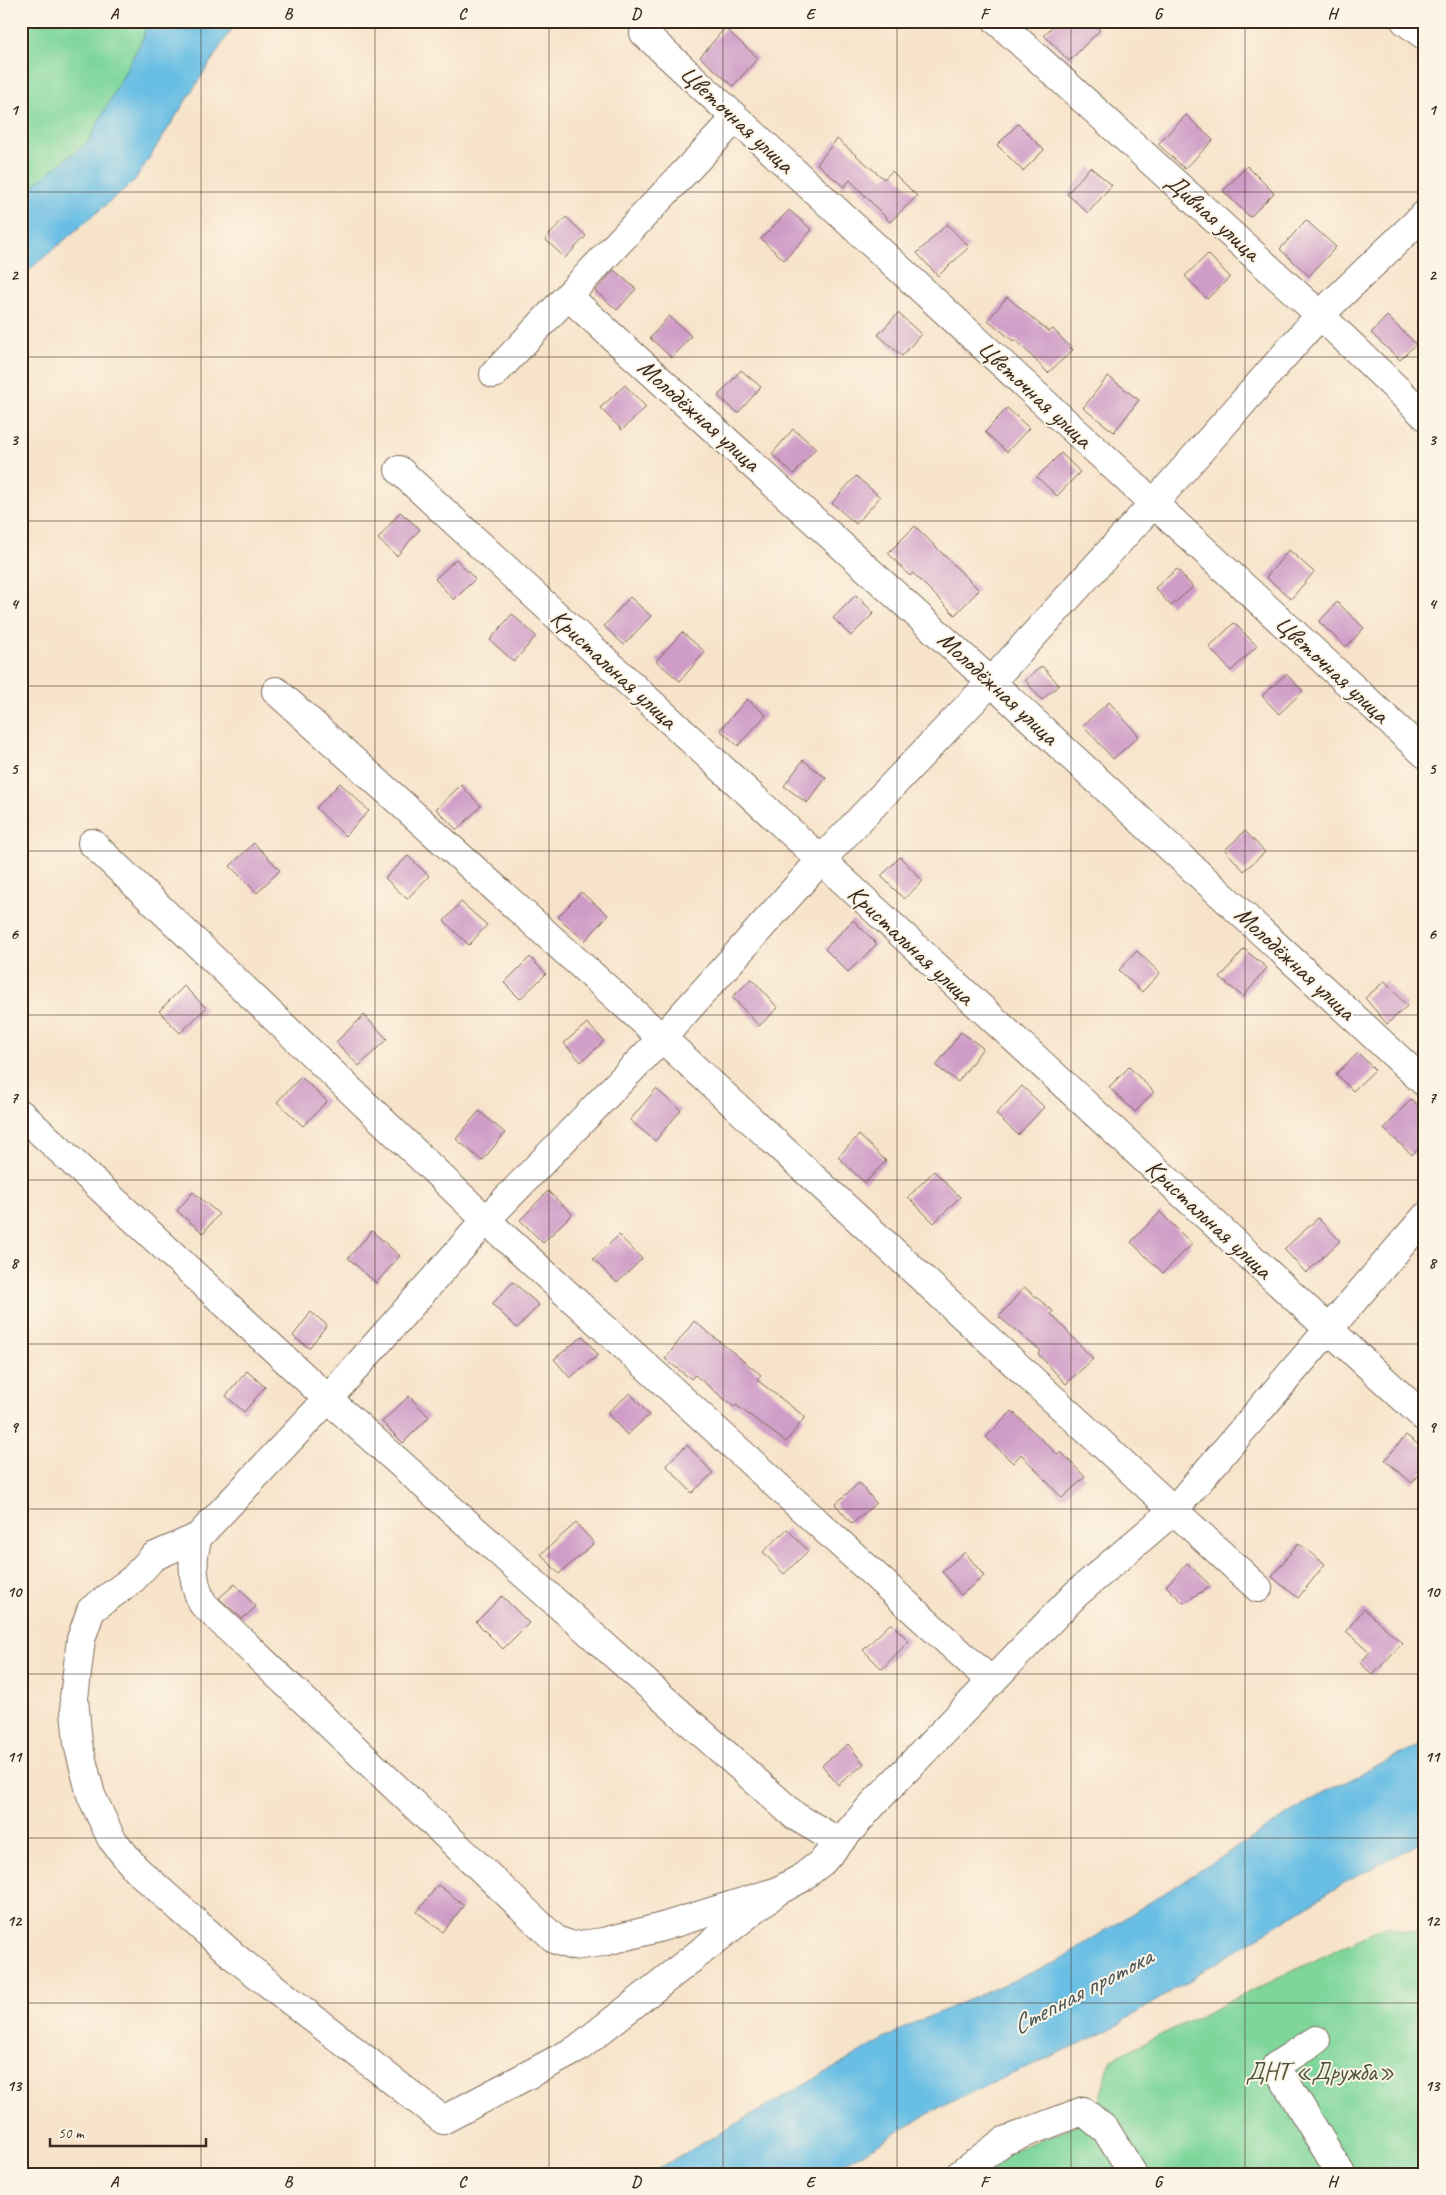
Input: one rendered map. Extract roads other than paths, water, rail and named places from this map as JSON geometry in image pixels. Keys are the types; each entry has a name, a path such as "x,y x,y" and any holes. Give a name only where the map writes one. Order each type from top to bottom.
{"street":[{"name":"Дивная улица","path":"997,21 1320,315 1425,416"},
{"path":"1405,21 1425,36"},
{"name":"Цветочная улица","path":"644,34 1425,754"},
{"path":"494,374 736,118"},
{"path":"1425,214 1320,315 1154,503 991,682 820,861 662,1038 486,1220 328,1399 198,1537 153,1557 133,1579 91,1610 85,1622 81,1639 74,1698 78,1744 91,1795 111,1838 136,1869 236,1958 443,2120 577,2049 778,1891 807,1873 840,1842 1076,1594 1173,1511 1425,1218"},
{"name":"Молодёжная улица","path":"568,296 991,682 1425,1083"},
{"name":"Кристальная улица","path":"399,470 1425,1418"},
{"path":"276,691 662,1038 1258,1588"},
{"path":"92,843 486,1220 992,1682"},
{"path":"21,1114 328,1399 795,1816 840,1842"},
{"path":"198,1537 194,1549 193,1574 196,1590 203,1604 556,1940 574,1946 603,1942 662,1927 778,1891"},
{"path":"1316,2040 1276,2066 1341,2174"},
{"path":"960,2174 1004,2141 1083,2111 1106,2130 1133,2174"}],"water":[{"path":"146,21 237,21 135,180 21,277 21,195 88,142 144,36"},
{"name":"Степная протока","path":"1425,1742 1425,1840 1344,1883 1108,2031 947,2103 827,2174 649,2174 907,2026 1054,1963 1316,1797"}],"park label":[{"name":"ДНТ «Дружба»","path":"1320,2072"}]}
